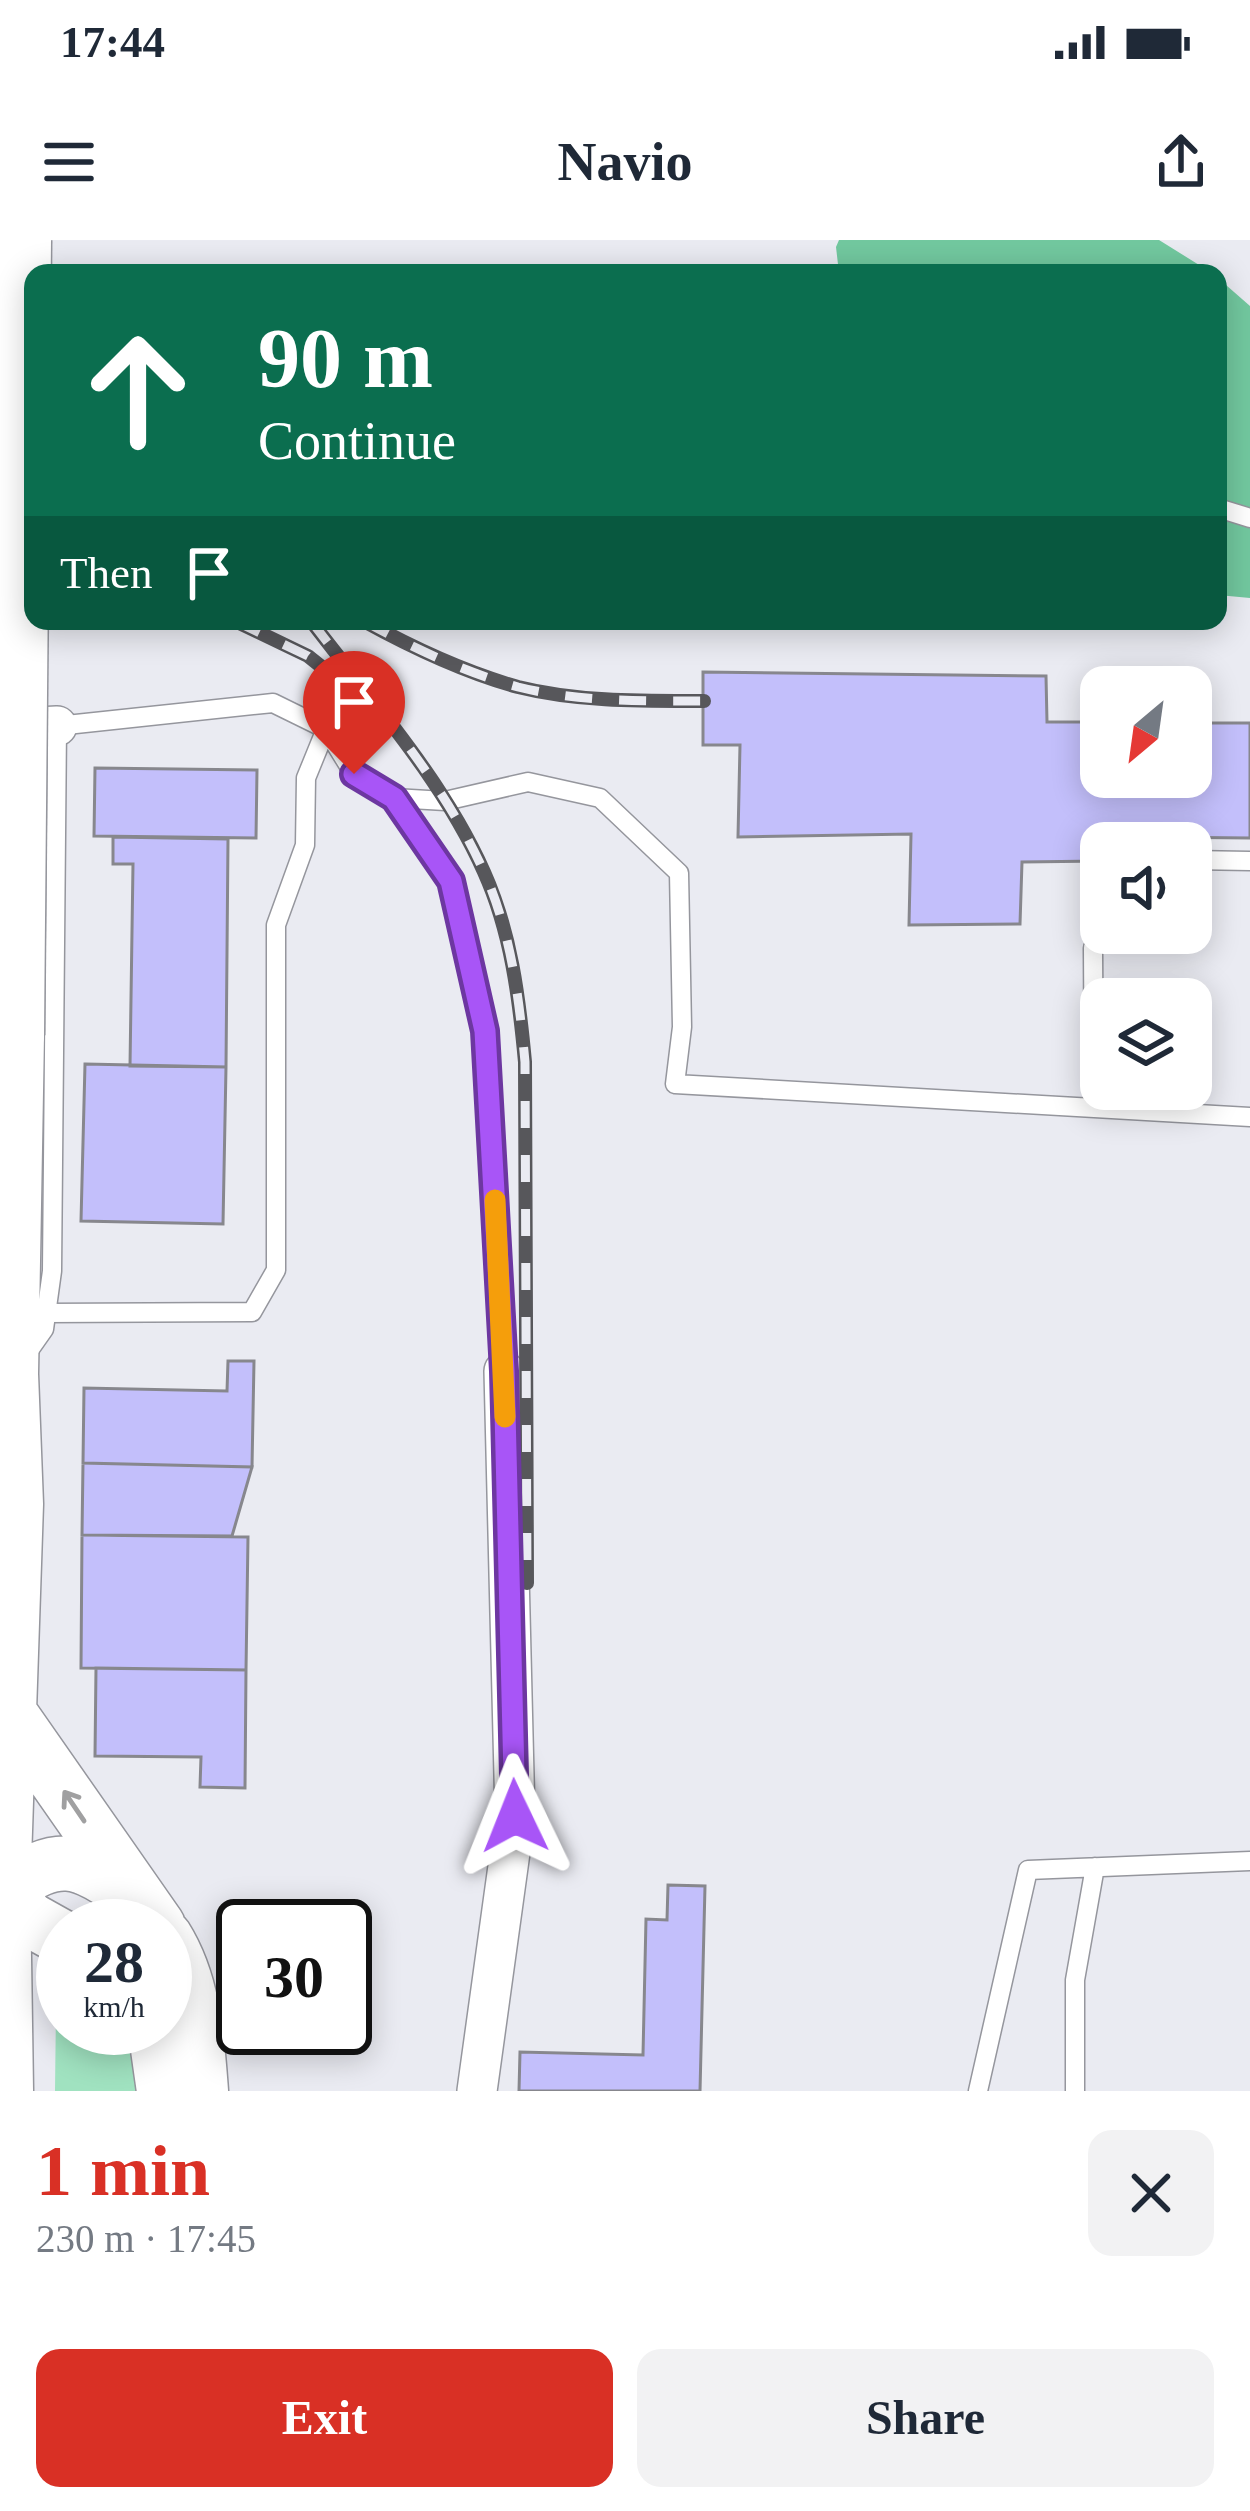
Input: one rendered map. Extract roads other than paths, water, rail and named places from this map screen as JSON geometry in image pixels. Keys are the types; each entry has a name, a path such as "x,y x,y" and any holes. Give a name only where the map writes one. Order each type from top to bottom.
{"main road":[{"path":"6,2091 2,1891 4,1710 16,1504 11,1374 24,240"},
{"path":"4,1710 139,1899"},
{"path":"2,1891 41,1864 70,1864 100,1875 129,1899"},
{"path":"2,1891 36,1923"},
{"path":"192,2005 201,2091"},
{"path":"159,2055 164,2091"}],"street":[{"path":"0,729 57,726"},
{"path":"477,2091 515,1816 504,1371"}],"lane":[{"path":"11,1374 44,1329 52,1271 57,726 273,704 326,729 354,774 394,798 451,881 485,1031 504,1371"},
{"path":"46,1313 252,1312 276,1270 275,925 304,845 306,778 326,729"},
{"path":"394,798 445,801 528,782 600,798 679,873 682,1027 675,1084 1080,1107"},
{"path":"1212,860 1250,861"},
{"path":"1129,1110 1250,1117"},
{"path":"978,2091 1028,1870 1250,1861"},
{"path":"1076,2091 1075,1980 1095,1867"}],"railway":[{"path":"0,299 24,312"},
{"path":"0,450 24,457"},
{"path":"0,609 24,604"},
{"path":"254,630 308,656 348,688"},
{"path":"318,630 448,805 484,872 507,941 525,1062 527,1583"},
{"path":"381,630 518,687 587,698 704,701"}]}
